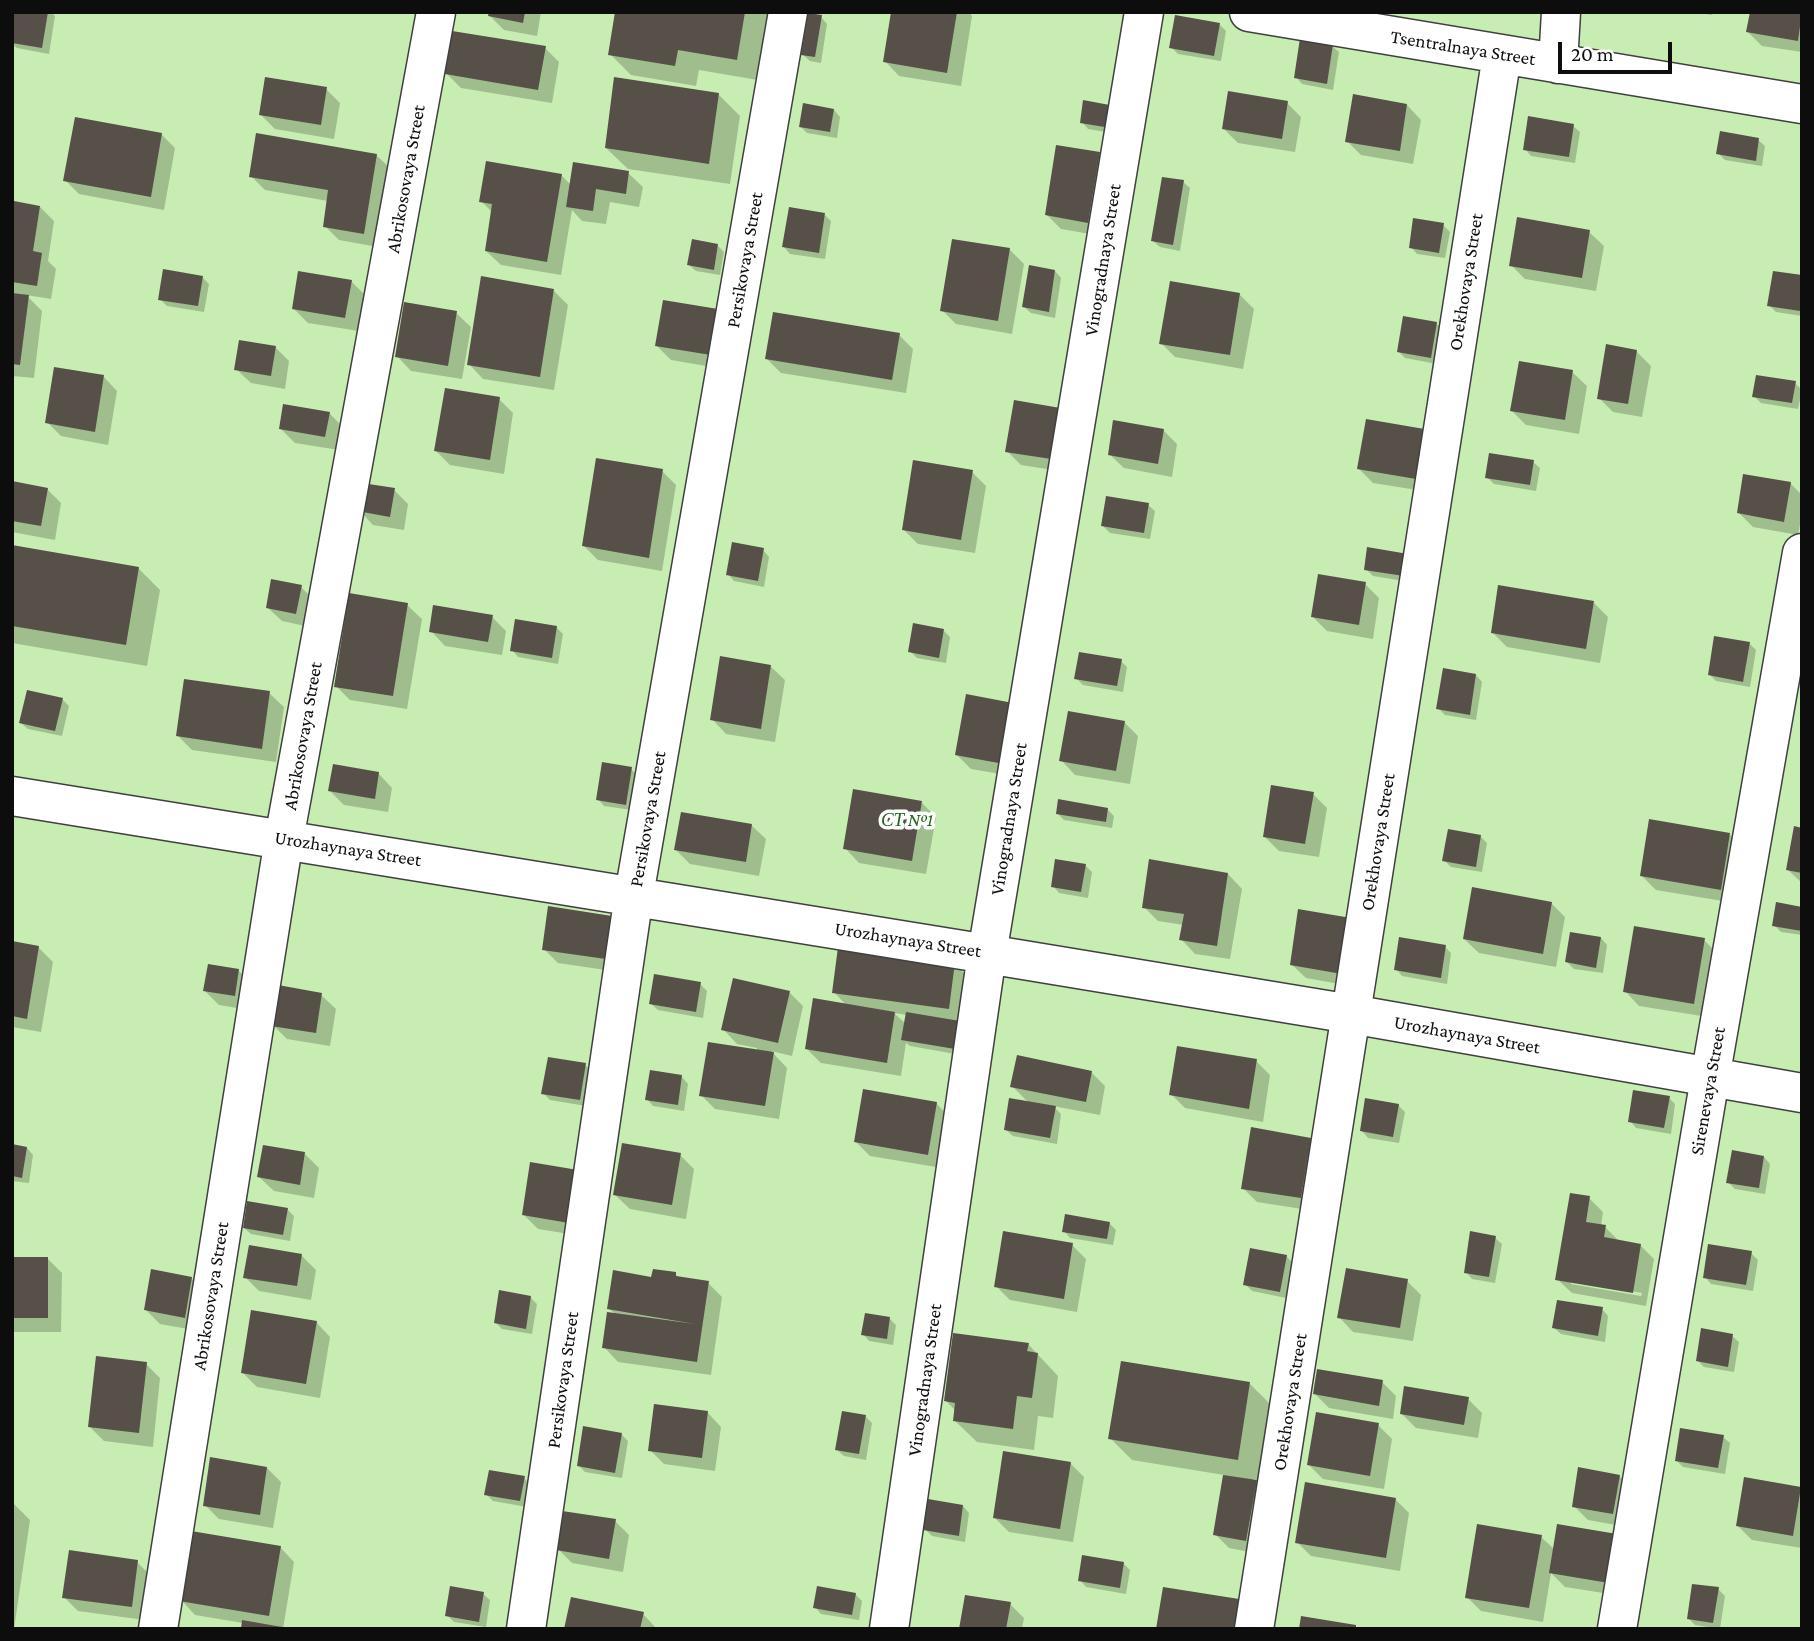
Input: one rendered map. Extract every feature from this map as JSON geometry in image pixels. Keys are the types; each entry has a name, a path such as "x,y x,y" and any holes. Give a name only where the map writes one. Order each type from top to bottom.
{"street":[{"name":"Abrikosovaya Street","path":"158,1629 284,839 436,12"},
{"name":"Persikovaya Street","path":"526,1629 634,895 788,12"},
{"name":"Vinogradnaya Street","path":"889,1629 987,954 1144,12"},
{"name":"Tsentralnaya Street","path":"1249,12 1802,104"},
{"path":"1558,64 1561,12"},
{"name":"Orekhovaya Street","path":"1254,1629 1502,55"},
{"name":"Sirenevaya Street","path":"1617,1629 1802,553"},
{"name":"Urozhaynaya Street","path":"12,796 634,895 1352,1014 1802,1093"}],"green space":[{"name":"СТ №1","path":"12,12 1802,12 1802,1629 12,1629"}],"building":[{"path":"13,12 48,12 42,48 12,43"},
{"path":"489,12 525,12 523,23 488,16"},
{"path":"615,12 745,12 737,60 678,50 675,66 608,55"},
{"path":"891,12 957,12 947,73 883,62"},
{"path":"1750,12 1802,12 1798,41 1746,32"},
{"path":"808,13 822,15 815,57 801,55"},
{"path":"1175,15 1220,23 1214,56 1169,48"},
{"path":"452,31 546,46 538,90 445,74"},
{"path":"1300,38 1333,44 1327,84 1294,78"},
{"path":"265,77 327,87 321,125 259,115"},
{"path":"614,77 719,93 709,164 605,148"},
{"path":"1228,91 1288,101 1282,139 1222,129"},
{"path":"1353,94 1407,104 1400,151 1345,142"},
{"path":"1083,100 1115,106 1111,128 1080,123"},
{"path":"803,103 834,109 830,132 799,127"},
{"path":"1528,116 1574,124 1569,157 1523,150"},
{"path":"75,117 162,133 151,197 63,181"},
{"path":"1720,131 1759,138 1756,161 1716,154"},
{"path":"256,133 377,154 364,234 323,227 328,190 249,177"},
{"path":"1056,145 1100,152 1088,223 1045,215"},
{"path":"486,161 562,174 547,262 485,251 492,204 479,202"},
{"path":"573,162 629,171 626,194 596,189 593,211 566,207"},
{"path":"1162,177 1184,180 1173,245 1151,241"},
{"path":"14,201 40,206 33,251 42,253 37,286 12,282"},
{"path":"789,207 825,213 819,253 782,247"},
{"path":"1517,217 1590,230 1582,278 1509,266"},
{"path":"1413,218 1444,223 1439,253 1409,248"},
{"path":"692,239 718,244 714,270 687,265"},
{"path":"952,239 1010,248 998,321 940,311"},
{"path":"1029,265 1055,270 1049,312 1022,307"},
{"path":"163,269 203,276 198,306 158,300"},
{"path":"298,271 352,280 345,318 292,309"},
{"path":"1773,271 1802,275 1800,311 1767,306"},
{"path":"481,276 554,289 540,377 467,365"},
{"path":"1170,281 1240,293 1230,355 1159,344"},
{"path":"12,293 29,295 20,365 12,364"},
{"path":"663,300 718,309 711,355 655,346"},
{"path":"404,302 457,311 448,366 395,357"},
{"path":"773,312 900,333 892,380 765,359"},
{"path":"1403,316 1437,322 1431,358 1397,352"},
{"path":"239,340 276,346 271,376 234,370"},
{"path":"1606,344 1637,350 1628,404 1597,399"},
{"path":"1519,361 1573,370 1565,420 1510,411"},
{"path":"54,367 104,375 95,432 45,423"},
{"path":"1756,375 1796,381 1792,403 1752,397"},
{"path":"445,388 500,397 490,460 434,451"},
{"path":"1014,400 1066,409 1058,460 1005,452"},
{"path":"283,404 330,412 325,437 279,429"},
{"path":"1366,419 1436,431 1428,481 1357,469"},
{"path":"1113,420 1164,429 1158,464 1108,455"},
{"path":"1489,453 1534,460 1530,485 1485,478"},
{"path":"596,458 663,469 649,558 582,546"},
{"path":"913,460 973,470 961,540 902,530"},
{"path":"1743,474 1791,482 1784,522 1737,513"},
{"path":"12,481 48,488 41,526 12,521"},
{"path":"362,483 395,488 390,517 357,511"},
{"path":"1106,496 1149,503 1144,533 1101,526"},
{"path":"732,542 764,548 758,581 726,575"},
{"path":"12,545 139,567 126,645 12,626"},
{"path":"1367,547 1414,555 1411,577 1364,570"},
{"path":"1318,574 1366,582 1359,625 1311,617"},
{"path":"271,579 302,585 296,614 266,608"},
{"path":"1498,585 1594,601 1586,649 1491,633"},
{"path":"349,593 408,603 393,696 334,687"},
{"path":"433,605 493,615 488,642 429,632"},
{"path":"515,619 557,626 552,658 510,651"},
{"path":"913,623 944,629 939,658 908,652"},
{"path":"1714,636 1750,642 1743,682 1708,675"},
{"path":"1079,652 1122,659 1117,686 1074,679"},
{"path":"720,656 771,665 761,729 710,720"},
{"path":"1443,668 1476,674 1470,715 1436,709"},
{"path":"184,679 270,691 262,749 176,736"},
{"path":"27,690 63,698 55,731 19,723"},
{"path":"966,694 1013,703 1004,764 955,755"},
{"path":"1068,711 1125,721 1116,771 1059,761"},
{"path":"602,762 632,767 626,805 596,800"},
{"path":"333,764 379,772 375,799 328,791"},
{"path":"1271,785 1314,792 1305,844 1263,837"},
{"path":"853,789 922,801 912,861 843,849"},
{"path":"1058,799 1108,808 1106,822 1056,814"},
{"path":"681,812 752,824 746,862 674,850"},
{"path":"1649,819 1730,833 1721,890 1640,876"},
{"path":"1794,826 1802,828 1802,873 1786,870"},
{"path":"1448,829 1481,835 1476,867 1442,861"},
{"path":"1055,859 1086,864 1081,892 1051,887"},
{"path":"1149,859 1228,873 1217,946 1179,940 1184,914 1142,908"},
{"path":"1472,887 1552,902 1543,954 1463,939"},
{"path":"1776,902 1802,907 1802,931 1772,926"},
{"path":"548,906 612,916 606,959 542,950"},
{"path":"1298,909 1351,918 1342,974 1290,965"},
{"path":"1634,926 1705,938 1694,1004 1623,992"},
{"path":"1570,932 1601,937 1596,968 1565,962"},
{"path":"1399,937 1446,945 1441,978 1394,970"},
{"path":"12,941 39,946 27,1019 12,1016"},
{"path":"838,947 955,962 949,1009 832,993"},
{"path":"208,964 239,969 235,996 203,991"},
{"path":"654,974 701,982 696,1012 649,1004"},
{"path":"733,978 790,991 778,1043 721,1030"},
{"path":"278,985 322,993 316,1033 271,1026"},
{"path":"813,998 895,1012 887,1063 805,1049"},
{"path":"906,1012 960,1021 955,1049 901,1040"},
{"path":"708,1042 774,1052 765,1106 699,1096"},
{"path":"1177,1046 1257,1059 1249,1109 1169,1095"},
{"path":"1017,1055 1092,1071 1086,1102 1010,1087"},
{"path":"548,1057 586,1063 580,1100 541,1094"},
{"path":"650,1070 682,1075 678,1105 645,1100"},
{"path":"863,1089 937,1102 928,1155 854,1142"},
{"path":"1633,1090 1670,1096 1664,1128 1628,1122"},
{"path":"1009,1098 1056,1106 1050,1138 1004,1130"},
{"path":"1365,1098 1399,1104 1393,1137 1360,1131"},
{"path":"1251,1127 1311,1138 1301,1198 1241,1189"},
{"path":"622,1143 681,1153 672,1205 613,1195"},
{"path":"12,1144 27,1147 22,1178 12,1176"},
{"path":"263,1145 305,1152 300,1185 257,1177"},
{"path":"1732,1150 1764,1156 1759,1188 1726,1183"},
{"path":"530,1162 578,1170 569,1223 522,1215"},
{"path":"1570,1193 1590,1196 1586,1222 1606,1225 1604,1237 1641,1244 1633,1293 1555,1280"},
{"path":"247,1201 288,1208 283,1235 243,1228"},
{"path":"1065,1214 1110,1222 1107,1239 1062,1232"},
{"path":"1003,1231 1073,1243 1064,1299 994,1287"},
{"path":"1470,1231 1496,1236 1489,1277 1464,1273"},
{"path":"1708,1244 1752,1251 1746,1285 1703,1278"},
{"path":"249,1245 302,1254 297,1286 243,1278"},
{"path":"1250,1248 1287,1255 1280,1292 1243,1285"},
{"path":"12,1257 48,1257 48,1318 12,1318"},
{"path":"1346,1268 1408,1279 1400,1328 1337,1318"},
{"path":"151,1269 192,1277 185,1318 144,1310"},
{"path":"653,1269 709,1281 697,1362 602,1348 607,1312 695,1324 607,1309 613,1270 651,1277"},
{"path":"499,1290 531,1296 526,1329 494,1323"},
{"path":"1557,1300 1603,1307 1598,1336 1552,1328"},
{"path":"251,1310 317,1321 306,1384 241,1373"},
{"path":"865,1313 890,1317 887,1339 861,1335"},
{"path":"1701,1328 1733,1334 1728,1367 1696,1361"},
{"path":"953,1333 1029,1343 1027,1351 1038,1353 1032,1398 1017,1396 1013,1429 953,1421 955,1403 944,1401"},
{"path":"96,1356 147,1362 139,1433 88,1427"},
{"path":"1121,1361 1250,1382 1238,1460 1108,1439"},
{"path":"1317,1369 1383,1380 1379,1406 1313,1394"},
{"path":"1404,1386 1469,1397 1464,1425 1400,1414"},
{"path":"654,1404 708,1411 702,1458 648,1451"},
{"path":"842,1411 866,1415 859,1454 835,1450"},
{"path":"1316,1412 1379,1423 1370,1476 1307,1465"},
{"path":"583,1426 622,1433 615,1473 577,1466"},
{"path":"1680,1428 1724,1435 1718,1468 1675,1461"},
{"path":"1003,1451 1071,1462 1060,1529 993,1518"},
{"path":"210,1457 267,1467 260,1515 203,1506"},
{"path":"1578,1467 1620,1475 1613,1514 1572,1507"},
{"path":"489,1470 525,1476 520,1501 484,1495"},
{"path":"1223,1475 1257,1480 1246,1541 1213,1535"},
{"path":"1744,1477 1801,1487 1793,1536 1736,1526"},
{"path":"1305,1482 1396,1498 1386,1558 1295,1543"},
{"path":"928,1499 963,1505 959,1536 923,1530"},
{"path":"562,1511 616,1519 609,1559 556,1550"},
{"path":"1477,1524 1542,1535 1529,1608 1465,1598"},
{"path":"1557,1524 1623,1535 1615,1584 1549,1573"},
{"path":"191,1531 281,1546 269,1616 179,1601"},
{"path":"69,1550 138,1560 132,1607 62,1598"},
{"path":"1082,1555 1124,1562 1120,1588 1078,1581"},
{"path":"1692,1584 1719,1587 1713,1623 1687,1619"},
{"path":"450,1586 484,1592 479,1622 445,1616"},
{"path":"817,1586 856,1593 852,1615 813,1608"},
{"path":"1163,1587 1239,1599 1234,1629 1156,1629"},
{"path":"965,1595 1011,1602 1006,1629 959,1629"},
{"path":"571,1597 644,1612 640,1629 564,1629"},
{"path":"1301,1616 1356,1625 1356,1629 1299,1629"},
{"path":"242,1620 282,1627 282,1629 241,1629"}]}
